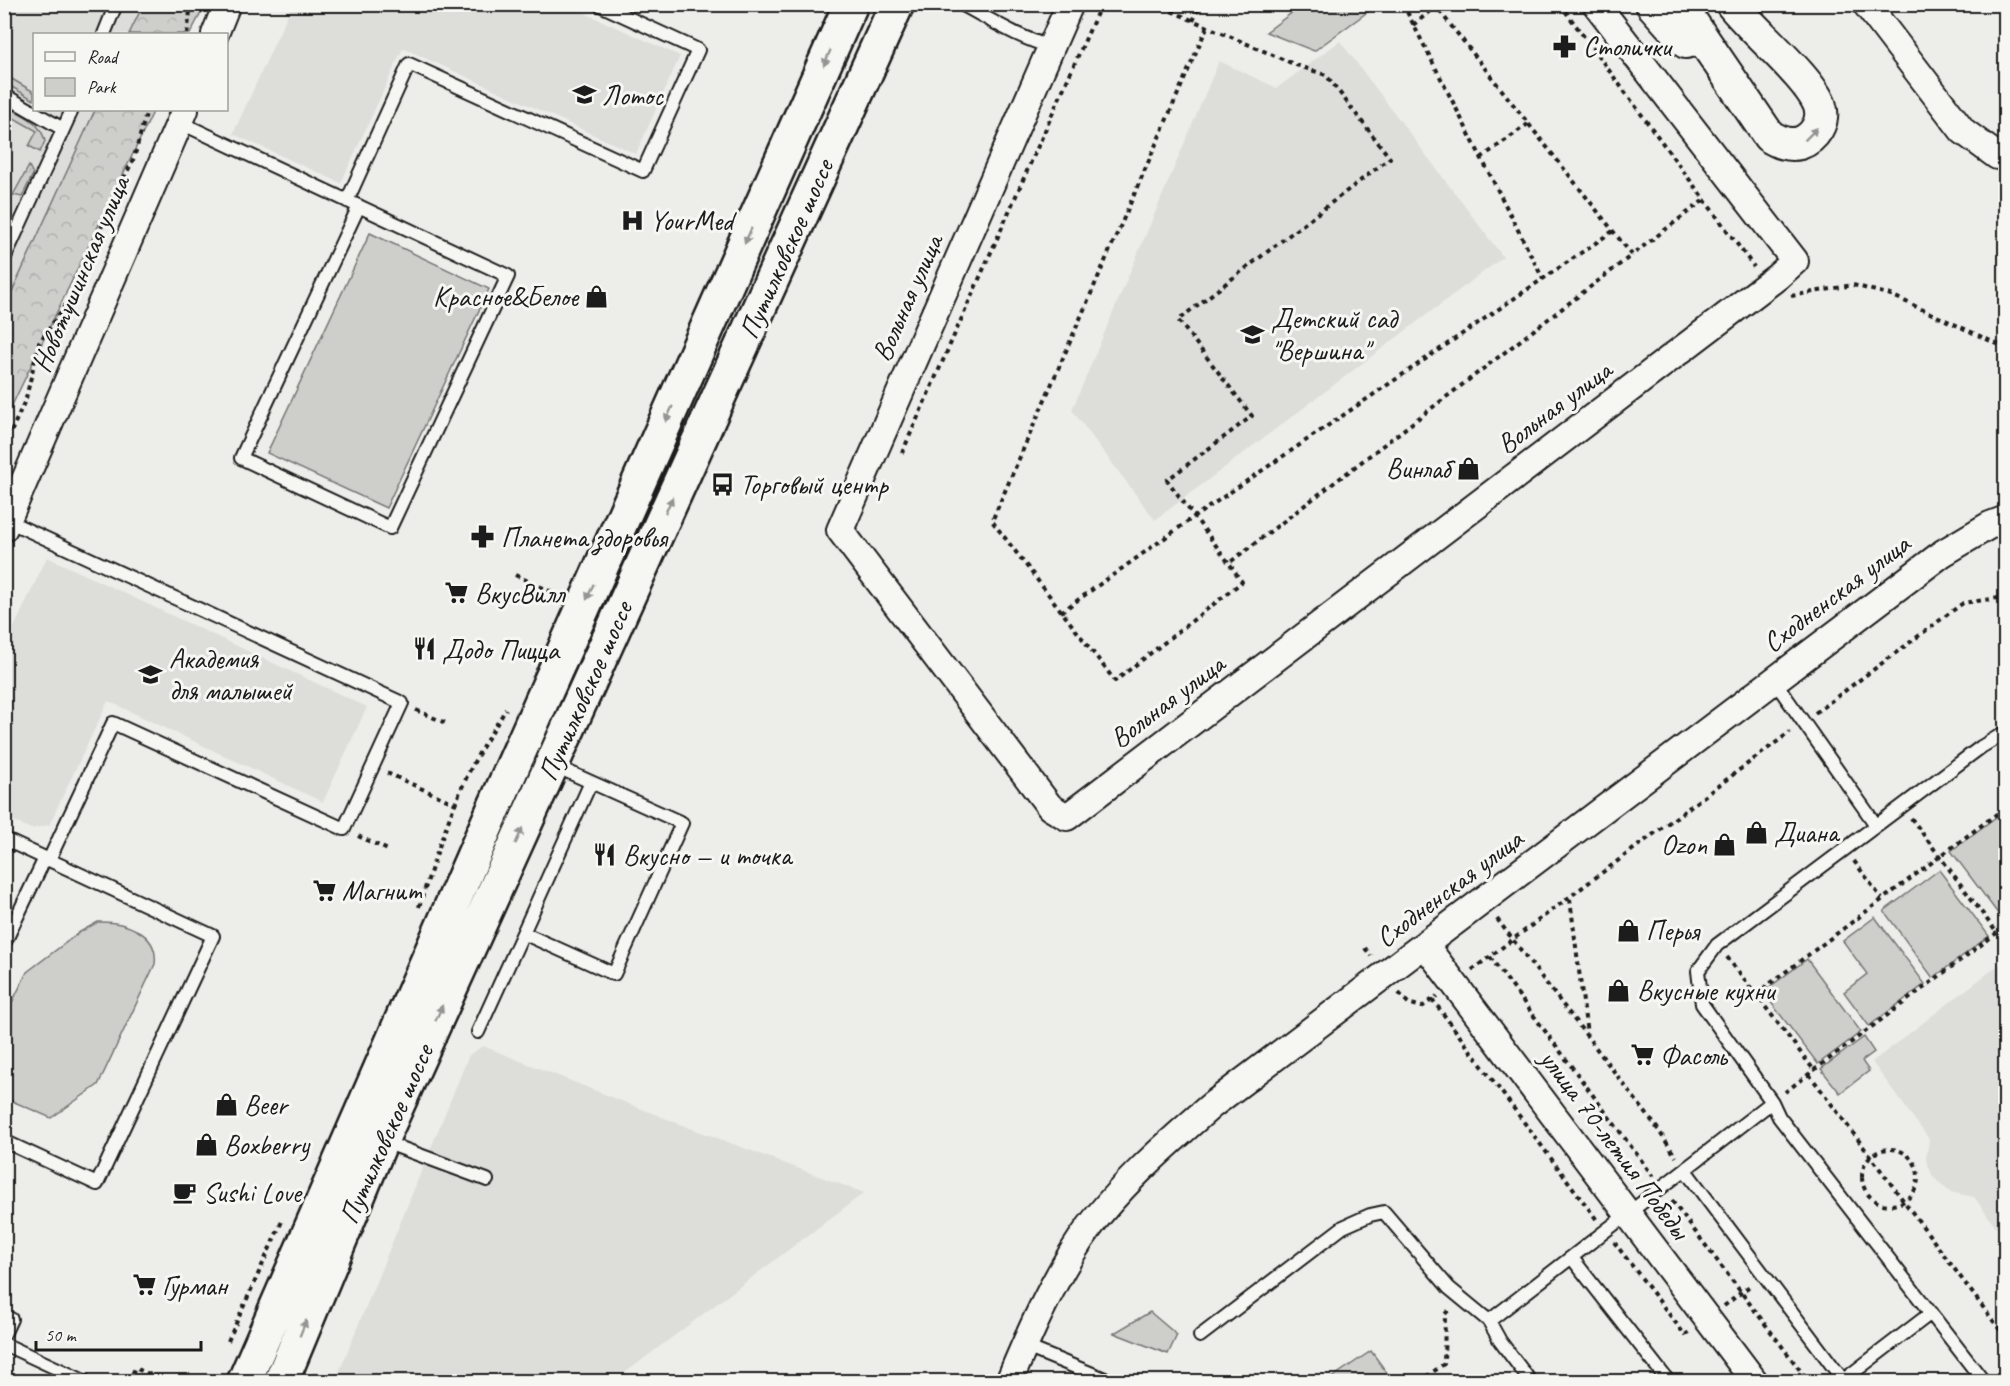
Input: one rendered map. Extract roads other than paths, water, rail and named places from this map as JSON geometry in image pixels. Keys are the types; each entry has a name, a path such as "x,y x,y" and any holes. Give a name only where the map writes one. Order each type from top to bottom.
{"main road":[{"name":"Путилковское шоссе","path":"244,1382 487,824 851,4"},
{"name":"Путилковское шоссе","path":"281,1382 381,1141 897,4"}],"street":[{"path":"215,33 227,4"},
{"name":"Вольная улица","path":"1070,4 840,530 1050,807 1067,817 1777,278 1795,261 1596,4"},
{"path":"1652,4 1763,128"},
{"path":"1679,4 1769,136 1786,144 1796,144 1813,135 1818,127 1821,109 1752,4"},
{"path":"1732,4 1800,78"},
{"path":"1866,4 1963,131 1997,156 2006,154"},
{"name":"Новотушинская улица","path":"6,525 182,116"},
{"name":"Сходненская улица","path":"1009,1382 1047,1296 1082,1238 1147,1165 1212,1105 1773,679 1943,553 1990,525 2006,519"},
{"name":"улица 70-летия Победы","path":"1425,945 1755,1382"}],"lane":[{"path":"104,33 116,4"},
{"path":"346,201 409,64 643,171 698,50 598,4"},
{"path":"961,4 996,25 1032,42 1052,47"},
{"path":"4,95 63,129"},
{"path":"4,259 72,111"},
{"path":"182,116 346,201 359,206 508,276 390,528 241,458 359,206"},
{"path":"4,944 113,723 344,829 402,703 6,525"},
{"path":"1773,679 1876,825"},
{"path":"1984,1382 1779,1117 1772,1102 1702,1004 1698,971 1718,945 1876,825 2006,732"},
{"path":"523,933 614,974 682,823 552,765"},
{"path":"478,1032 591,782"},
{"path":"4,839 213,936 97,1184 4,1142"},
{"path":"1489,1321 1772,1102"},
{"path":"381,1141 487,1180"},
{"path":"1685,1170 1842,1381 1931,1313"},
{"path":"1200,1336 1343,1227 1370,1215 1384,1212 1449,1288 1489,1321 1500,1341 1531,1382"},
{"path":"1572,1258 1669,1382"},
{"path":"4,1316 11,1319 4,1334"},
{"path":"4,1344 86,1382"},
{"path":"1024,1346 1112,1382"}],"place":[{"name":"Столички","path":"1565,46"},
{"name":"Лотос","path":"584,95"},
{"name":"YourMed","path":"632,220"},
{"name":"Красное&Белое","path":"596,296"},
{"name":"Детский сад \"Вершина\"","path":"1253,334"},
{"name":"Винлаб","path":"1468,468"},
{"name":"Торговый центр","path":"722,484"},
{"name":"Планета здоровья","path":"483,537"},
{"name":"ВкусВилл","path":"457,593"},
{"name":"Додо Пицца","path":"424,649"},
{"name":"Академия для малышей","path":"151,674"},
{"name":"Диана","path":"1756,832"},
{"name":"Ozon","path":"1725,844"},
{"name":"Вкусно — и точка","path":"605,855"},
{"name":"Магнит","path":"324,890"},
{"name":"Перья","path":"1628,930"},
{"name":"Вкусные кухни","path":"1619,990"},
{"name":"Фасоль","path":"1642,1055"},
{"name":"Beer","path":"226,1104"},
{"name":"Boxberry","path":"206,1144"},
{"name":"Sushi Love","path":"185,1192"},
{"name":"Гурман","path":"144,1285"}]}
